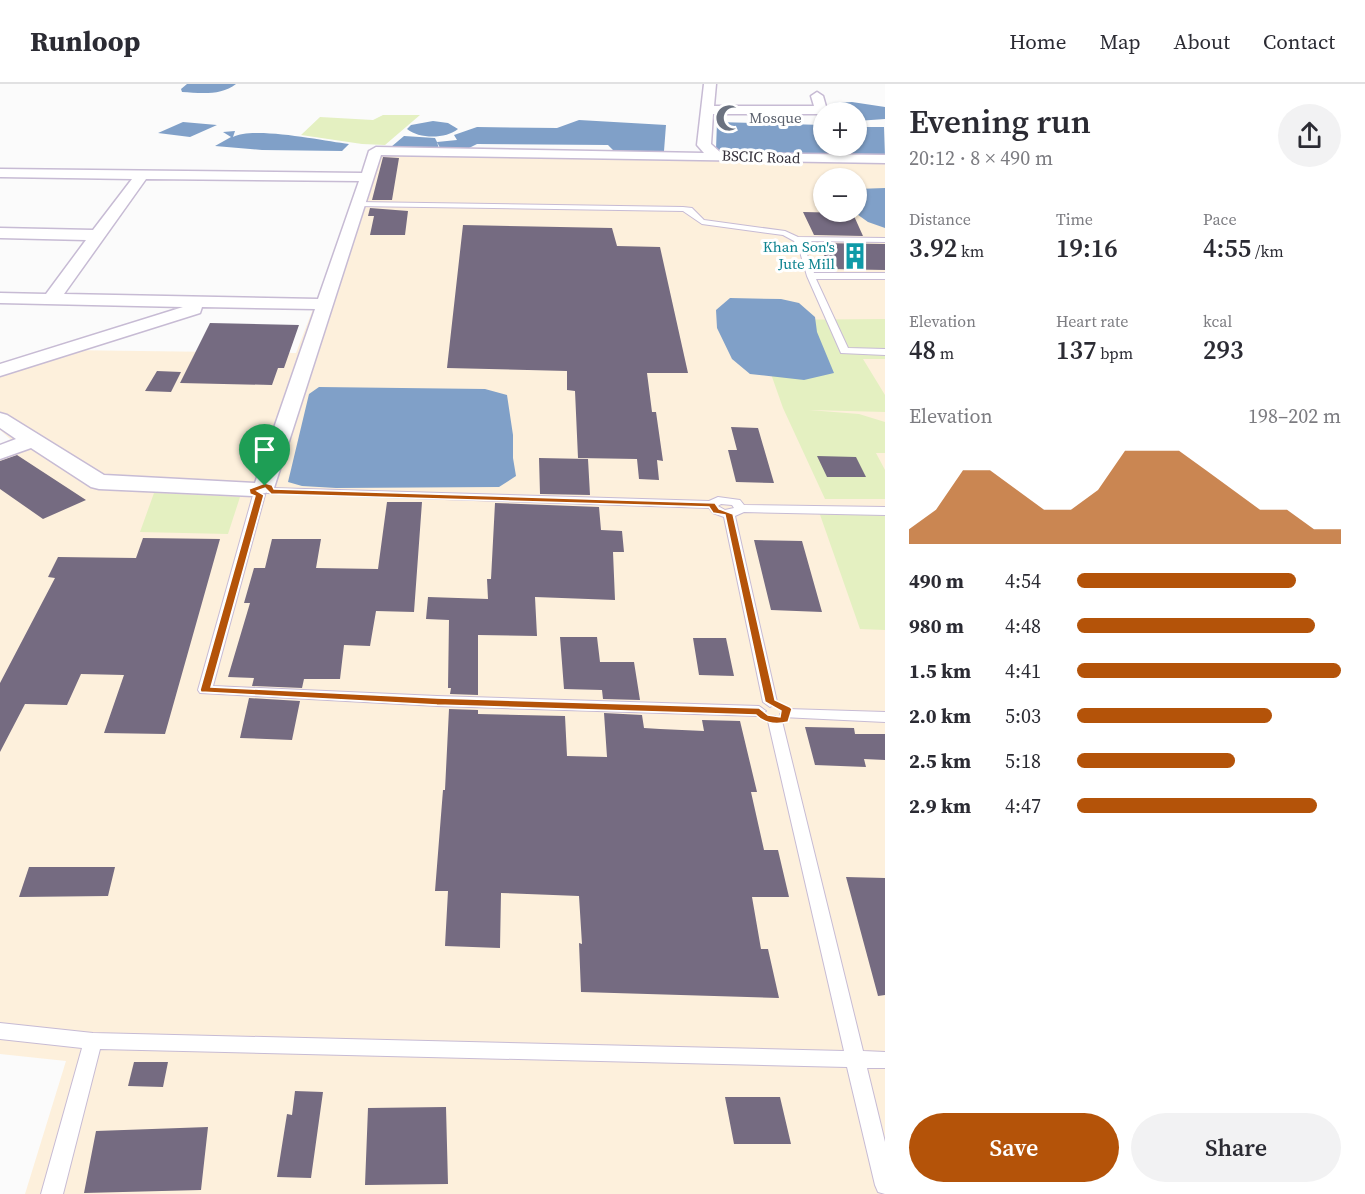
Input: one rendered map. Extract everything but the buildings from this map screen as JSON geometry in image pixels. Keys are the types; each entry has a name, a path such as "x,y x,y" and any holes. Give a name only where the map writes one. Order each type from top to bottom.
{"street":[{"name":"BSCIC Road","path":"710,84 704,145 717,157 885,159"},
{"path":"707,110 821,110 817,96"},
{"path":"0,419 99,483 262,490 376,152 717,157"},
{"path":"0,173 367,177"},
{"path":"51,299 142,175"},
{"path":"0,233 98,235"},
{"path":"0,298 325,304"},
{"path":"0,370 217,302"},
{"path":"0,452 33,440"}],"lane":[{"path":"358,204 683,209 689,210 702,222 772,230 797,239 885,240"},
{"path":"797,239 844,351 885,352"},
{"path":"811,276 885,276"},
{"path":"764,707 437,701 205,690 262,490 712,505 724,499 736,502 735,511 764,707 765,717 885,717"},
{"path":"735,511 885,511"},
{"path":"781,718 855,1059 885,1185"},
{"path":"0,1031 93,1041 885,1060"},
{"path":"52,1194 93,1041"}],"shaded area":[{"path":"374,151 885,161 885,1194 25,1194 66,1061 0,1054 0,451 17,445 0,430 0,372 64,350 296,353"}],"green space":[{"path":"383,115 420,115 385,145 301,135 320,117 373,120"},
{"path":"885,319 885,359 863,359 885,395 885,412 809,410 859,414 885,422 885,453 876,453 885,470 885,499 825,499 783,408 752,320"},
{"path":"154,493 240,497 228,534 140,532"},
{"path":"818,509 885,511 885,630 860,629"}],"water":[{"path":"187,84 236,84 217,92 182,92 181,89"},
{"path":"867,104 885,107 885,119 867,120"},
{"path":"579,120 666,125 664,151 617,154 608,145 477,144 469,148 440,148 437,142 457,140 454,135 477,127 557,128"},
{"path":"433,121 448,123 458,129 447,135 425,136 407,129 411,125"},
{"path":"183,122 217,125 190,137 158,133"},
{"path":"717,122 813,125 813,154 716,149"},
{"path":"867,127 884,127 885,156 867,155"},
{"path":"235,131 233,137 257,133 349,144 342,151 262,150 215,146 231,137 223,132"},
{"path":"404,136 435,138 439,149 391,147"},
{"path":"885,188 885,228 867,221 867,189"},
{"path":"730,298 781,299 799,303 815,317 817,332 834,373 804,380 750,374 732,359 717,328 716,310"},
{"path":"319,387 485,389 507,395 516,476 499,487 336,488 302,486 288,482 309,394"}],"place":[{"name":"Mosque","path":"729,118"},
{"name":"Khan Son's Jute Mill","path":"855,256"}],"route":[{"path":"265,486 272,489 271,491 712,505 716,511 729,514 770,702 787,709 787,714 784,720 776,721 765,717 759,711 437,701 205,690 260,495 255,494 253,489 265,486"}]}
